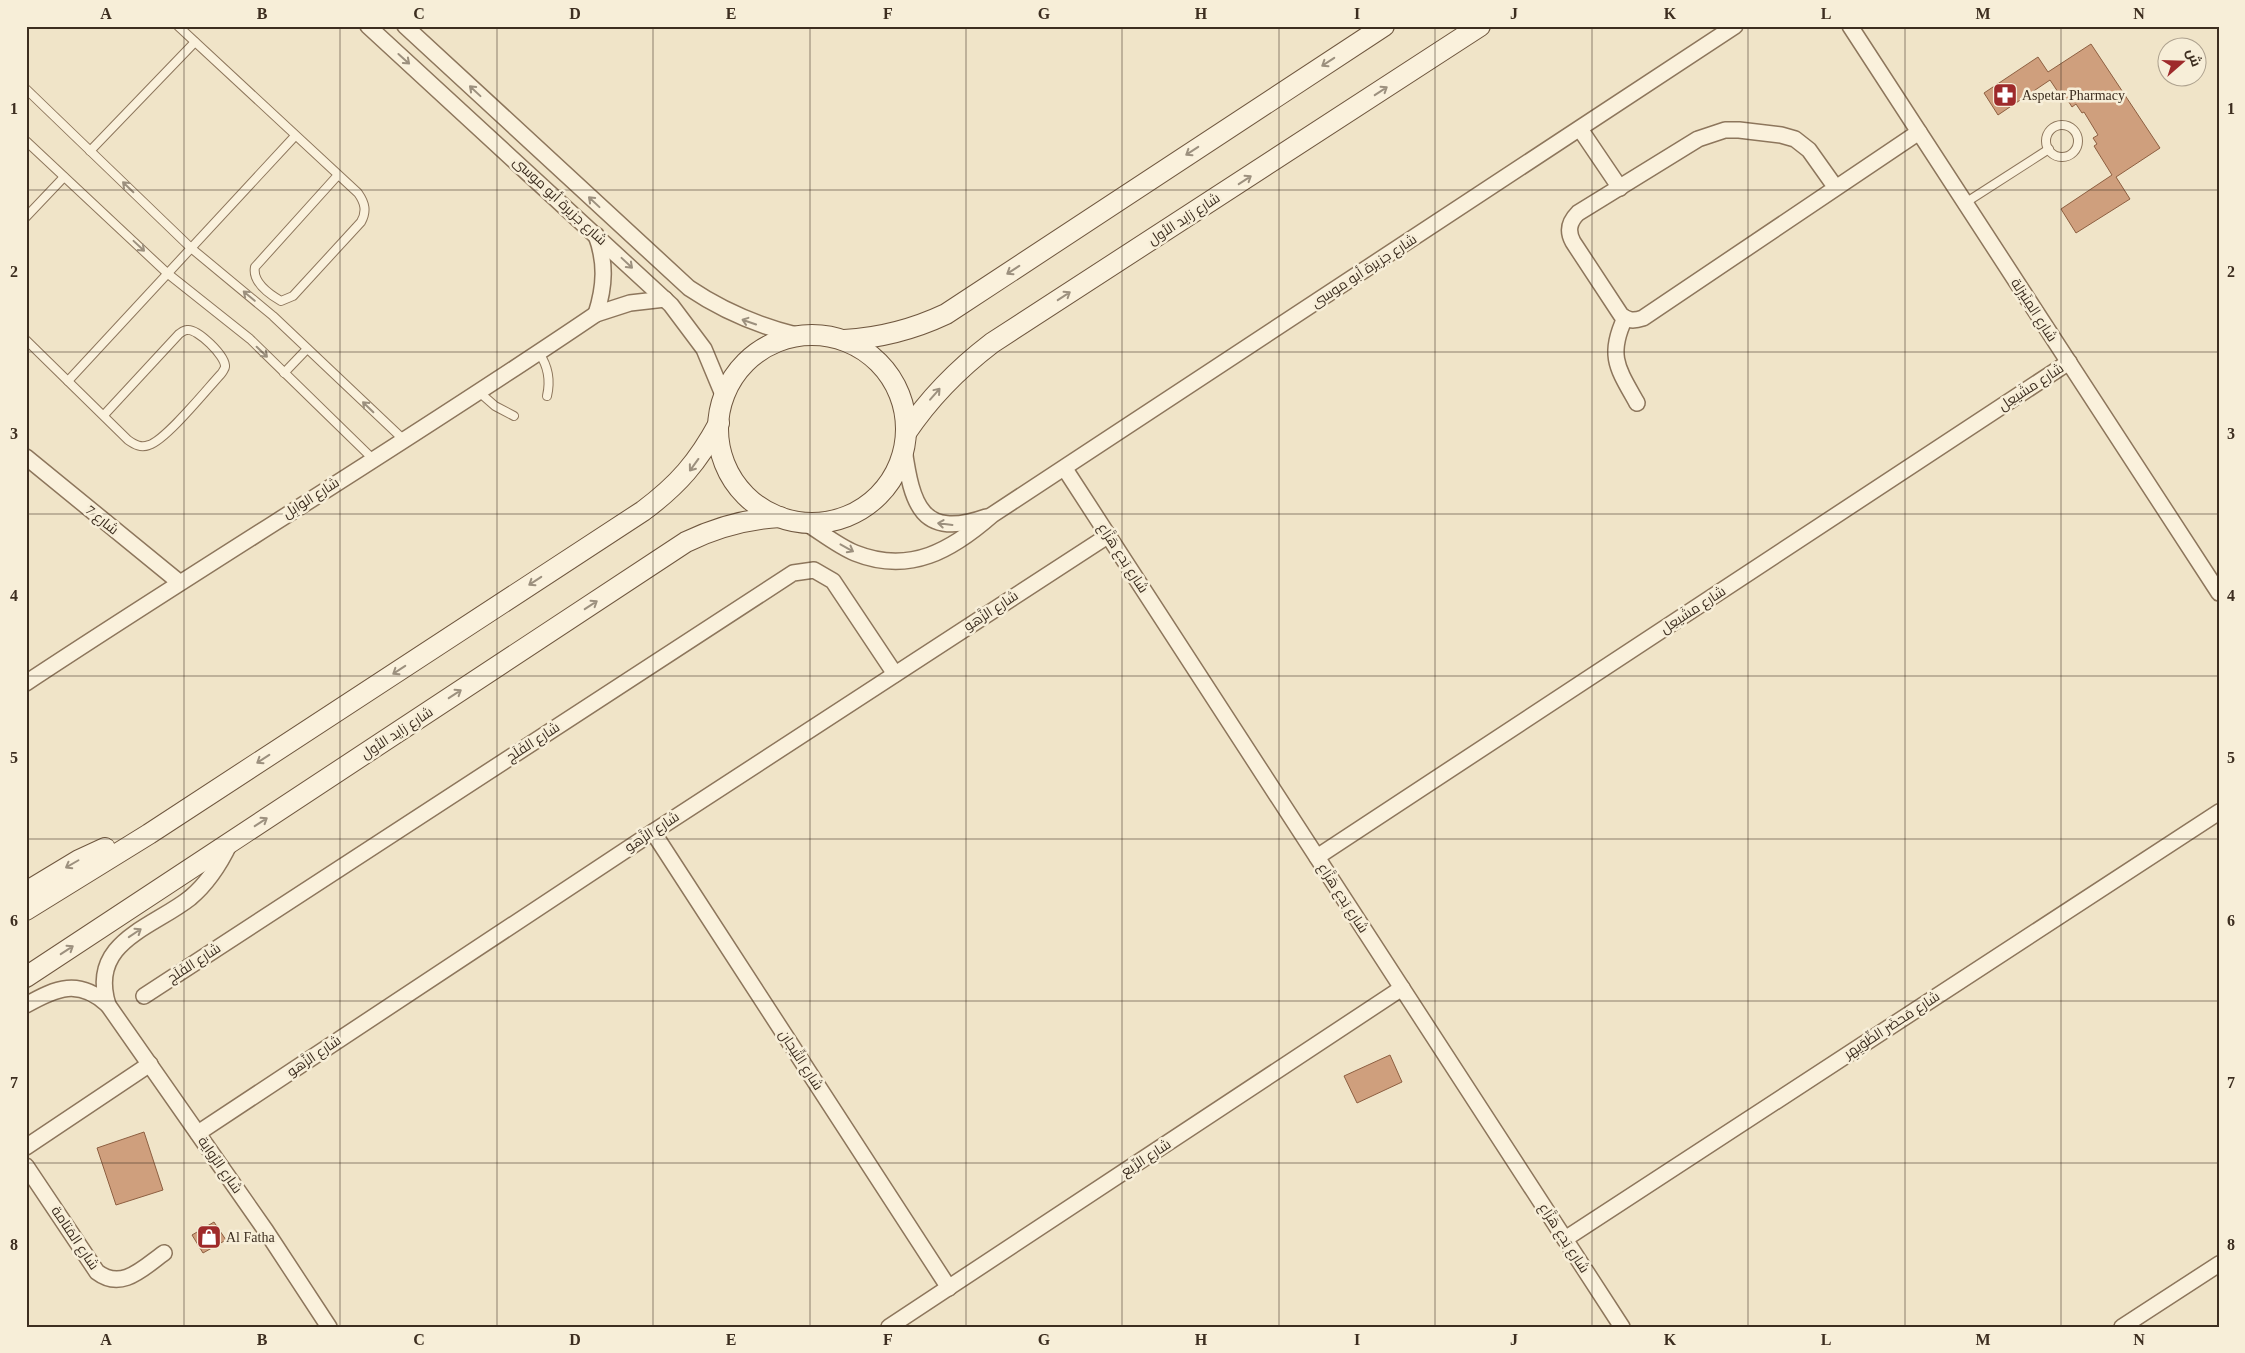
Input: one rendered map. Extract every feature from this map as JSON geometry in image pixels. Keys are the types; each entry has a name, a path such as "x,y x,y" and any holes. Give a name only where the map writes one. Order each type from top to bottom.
{"main road":[{"name":"شارع زايد الأول","path":"905,441 924,407 944,383 992,343 1480,26"},
{"path":"844,340 896,333 922,325 946,314 1376,29"},
{"path":"26,910 149,834 667,494 688,473 705,449 719,423 724,397 730,382 752,357 765,347 796,335 828,336 860,347 886,370 901,400 905,441 894,476 875,500 856,512 836,520 806,523 780,517 764,510 739,487 723,457 719,423"},
{"name":"شارع زايد الأول","path":"26,977 686,542 708,531 732,523 780,517"},
{"path":"26,892 94,853 149,834"}],"street":[{"name":"شارع جزيرة أبو موسى","path":"368,26 595,233 664,299 692,330 704,349 724,397"},
{"name":"شارع جزيرة أبو موسى","path":"405,26 688,288 713,305 739,318 796,335"},
{"name":"شارع جزيرة أبو موسى","path":"806,523 856,553 879,559 904,561 924,558 947,550 970,535 992,515 1065,469 1735,26"},
{"name":"شارع المِنَيزلة","path":"1850,26 2219,593"},
{"path":"1580,129 1620,188"},
{"path":"1836,188 1809,150 1795,139 1781,135 1725,130 1698,138 1578,213 1571,222 1569,232 1578,249 1625,318 1637,320 1643,318 1836,188 1919,132"},
{"path":"595,233 604,265 603,290 596,314"},
{"name":"شارع الوابِل","path":"26,683 178,582 479,392 596,314 630,303 664,299"},
{"path":"1625,318 1617,341 1616,360 1618,369 1637,403"},
{"name":"شارع مشَيعِل","path":"1316,857 2069,362"},
{"name":"شارع جزيرة أبو موسى","path":"905,441 909,481 916,500 926,516 936,523 951,526 969,523 992,515"},
{"name":"شارع 7","path":"26,457 178,582"},
{"name":"شارع بَدع هَزَّاع","path":"1065,469 1622,1327"},
{"name":"شارع الزَّهو","path":"198,1133 653,832 1109,535"},
{"name":"شارع الفَلَج","path":"144,996 793,573 814,570 833,581 895,674"},
{"name":"شارع مَحضَر الظِّوَيِهِر","path":"1565,1239 2219,812"},
{"name":"شارع التِّيجان","path":"653,832 949,1288"},
{"name":"شارع الرُواية","path":"108,1005 104,977 115,950 128,937 179,906 200,888 217,867 230,843"},
{"name":"شارع الرُواية","path":"26,1005 54,990 74,988 93,993 108,1005 198,1133 329,1327"},
{"name":"شارع الرِّيع","path":"889,1327 1402,988"},
{"path":"26,1146 150,1064"},
{"name":"شارع المَتامة","path":"26,1166 97,1272 104,1277 120,1280 128,1278 164,1253"},
{"path":"2122,1327 2219,1264"}],"lane":[{"path":"178,26 338,175 363,201 364,216 293,296 281,301 257,279 254,273 255,267 338,175"},
{"path":"90,151 195,42"},
{"path":"26,89 191,248 273,316 404,440"},
{"path":"2062,125 2070,127 2076,132 2078,141 2076,149 2070,154 2062,157 2048,149 2046,141 2048,133 2054,127 2062,125"},
{"path":"68,381 295,136"},
{"path":"26,142 167,273 250,339 373,459"},
{"path":"1965,202 2048,149"},
{"path":"28,212 64,177"},
{"path":"26,340 104,416 136,445 150,445 159,441 221,374 225,367 224,361 206,340 194,331 187,330 179,334 104,416"},
{"path":"284,373 307,349"},
{"path":"539,352 548,369 549,387 547,396"},
{"path":"479,392 495,406 514,416"}],"building":[{"path":"2091,44 2160,148 2116,177 2130,199 2076,233 2061,209 2112,175 2094,146 2097,144 2093,138 2098,135 2084,112 2082,113 2076,104 2072,107 2067,99 2064,101 2050,80 1998,115 1984,93 2038,57 2048,72"},
{"path":"1390,1055 1402,1082 1357,1103 1344,1076"},
{"path":"144,1132 163,1190 116,1205 97,1148"},
{"name":"Al Fatha","path":"214,1222 226,1240 203,1253 192,1235"}],"place":[{"name":"Aspetar Pharmacy","path":"2005,95"},
{"name":"Al Fatha","path":"209,1237"}]}
